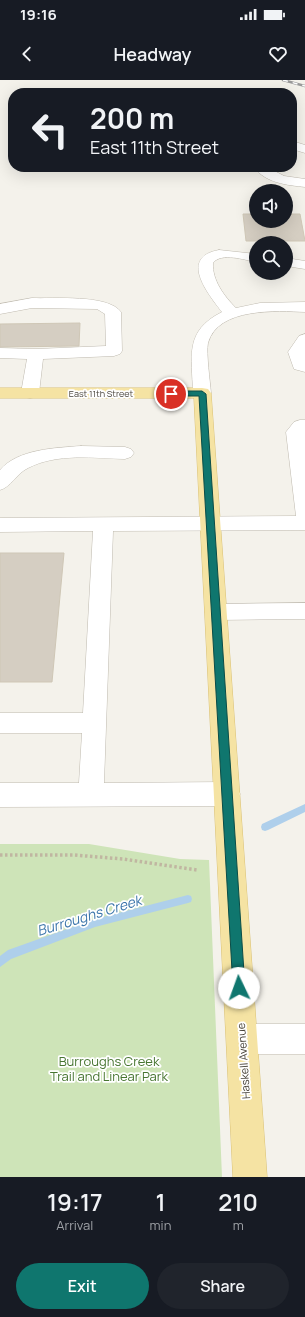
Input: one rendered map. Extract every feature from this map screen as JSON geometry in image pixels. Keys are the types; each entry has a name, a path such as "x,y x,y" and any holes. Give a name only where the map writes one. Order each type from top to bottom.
{"main road":[{"name":"East 11th Street","path":"0,394 202,394"},
{"name":"Haskell Avenue","path":"202,394 250,1177"}],"street":[{"path":"266,172 284,180 305,183"},
{"path":"249,257 227,254 215,255 210,257 206,262 207,276 215,294 232,313 256,308 305,307"},
{"path":"293,263 305,265"},
{"path":"0,310 32,302 100,305 113,312 114,351 36,354 0,353"},
{"name":"Haskell Avenue","path":"202,394 200,353 202,336 220,318 232,313"},
{"path":"305,339 296,352 300,366 305,367"},
{"path":"30,394 36,354"},
{"path":"305,426 300,426 295,432 305,515"},
{"path":"0,484 9,472 29,460 49,455 125,453"},
{"path":"0,525 305,523"},
{"path":"91,795 103,524"},
{"path":"216,612 305,611"},
{"path":"0,723 95,722"},
{"path":"0,795 227,794"},
{"path":"242,1039 305,1039"}],"path":[{"path":"0,855 74,855 123,859 196,870"}],"green space":[{"name":"Burroughs Creek Trail and Linear Park","path":"0,844 89,844 180,859 209,860 222,1177 0,1177"}],"building":[{"path":"243,214 249,214 249,228 293,228 293,214 300,214 305,241 293,241 293,236 249,236 249,241 246,241"},
{"path":"80,323 79,346 0,347 0,324"},
{"path":"0,553 64,553 52,682 0,682"}],"waterway":[{"name":"Burroughs Creek","path":"265,827 305,808"},
{"name":"Burroughs Creek","path":"0,962 8,955 95,923 188,899"}],"railway":[{"path":"283,80 305,86"}],"route":[{"path":"171,394 202,394 239,988"}]}
